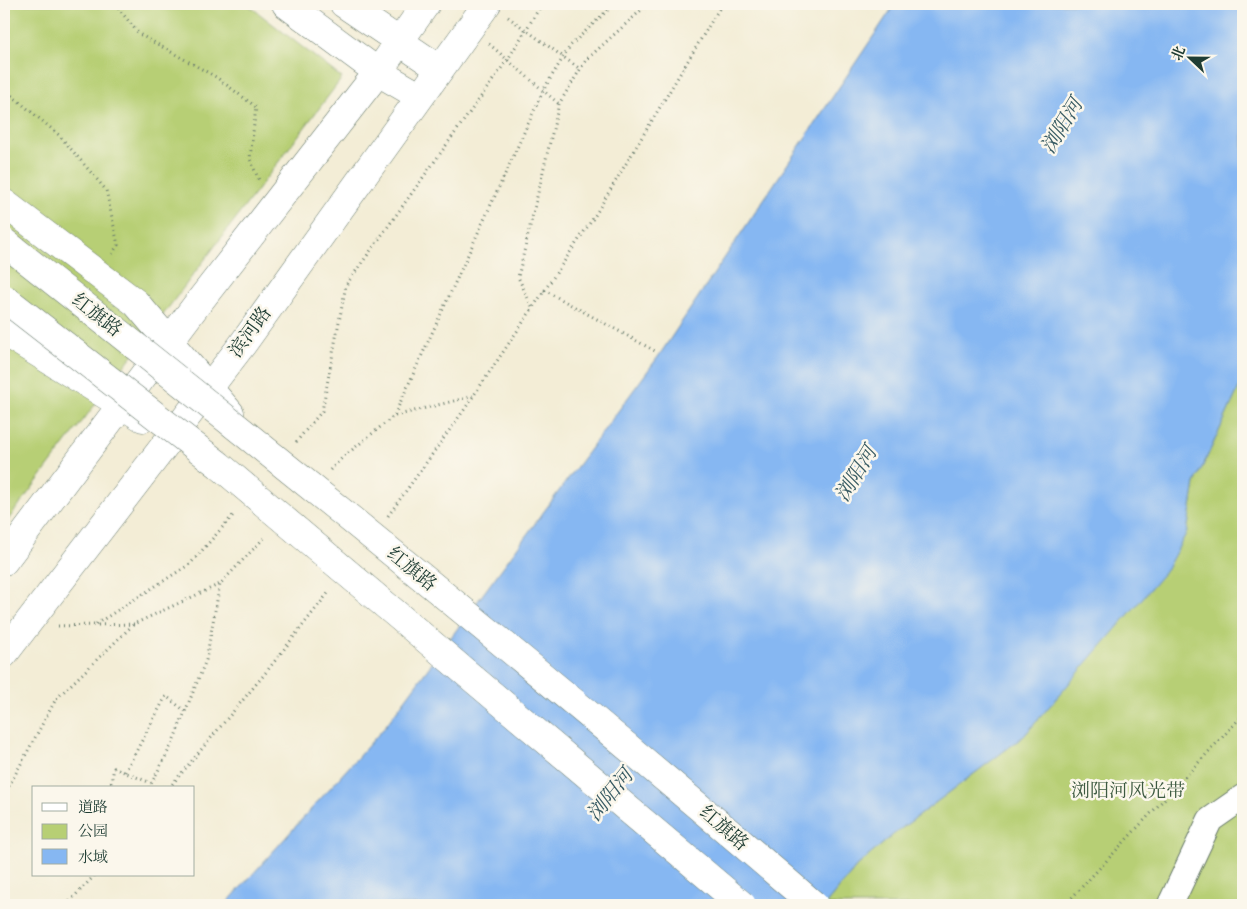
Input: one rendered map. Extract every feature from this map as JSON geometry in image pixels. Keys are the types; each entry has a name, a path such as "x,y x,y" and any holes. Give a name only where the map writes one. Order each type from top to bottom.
{"main road":[{"path":"286,4 378,72 420,96"},
{"path":"344,4 440,69"},
{"path":"4,561 271,209 378,72 426,4"},
{"name":"滨河路","path":"4,654 242,345 470,28 496,9"},
{"path":"4,203 136,304 248,435"},
{"name":"红旗路","path":"4,242 248,435 678,788 814,905"},
{"path":"4,298 219,465 742,905"},
{"path":"4,332 219,465"}],"street":[{"path":"1170,905 1210,820 1243,798"}],"path":[{"path":"115,4 140,34 216,77 256,107 250,159 271,209"},
{"path":"291,447 322,411 346,285 508,60 542,4"},
{"path":"394,416 544,89 570,46 614,4"},
{"path":"532,308 518,276 559,104 586,60 648,4"},
{"path":"383,523 473,396 594,217 722,4"},
{"path":"496,9 580,69"},
{"path":"470,28 544,89 559,104"},
{"path":"544,290 655,351"},
{"path":"328,472 342,458 394,416 473,396"},
{"path":"96,624 190,564 240,506"},
{"path":"4,795 56,699 134,624 220,584 268,535"},
{"path":"110,786 114,768 151,784 172,744 206,660 220,584"},
{"path":"172,786 263,676 335,584"},
{"path":"25,628 134,624"},
{"path":"125,772 166,696 185,711"},
{"path":"1065,905 1243,715"},
{"path":"66,905 93,876"}],"green space":[{"path":"4,4 247,4 342,78 4,525"},
{"name":"浏阳河风光带","path":"1243,379 1243,905 825,905 857,866 894,834 1024,736 1187,532 1195,483"}],"water":[{"name":"浏阳河","path":"895,4 1243,4 1243,379 1195,483 1187,532 1165,572 1024,736 894,834 857,866 825,905 225,905 384,728 658,357"}]}
